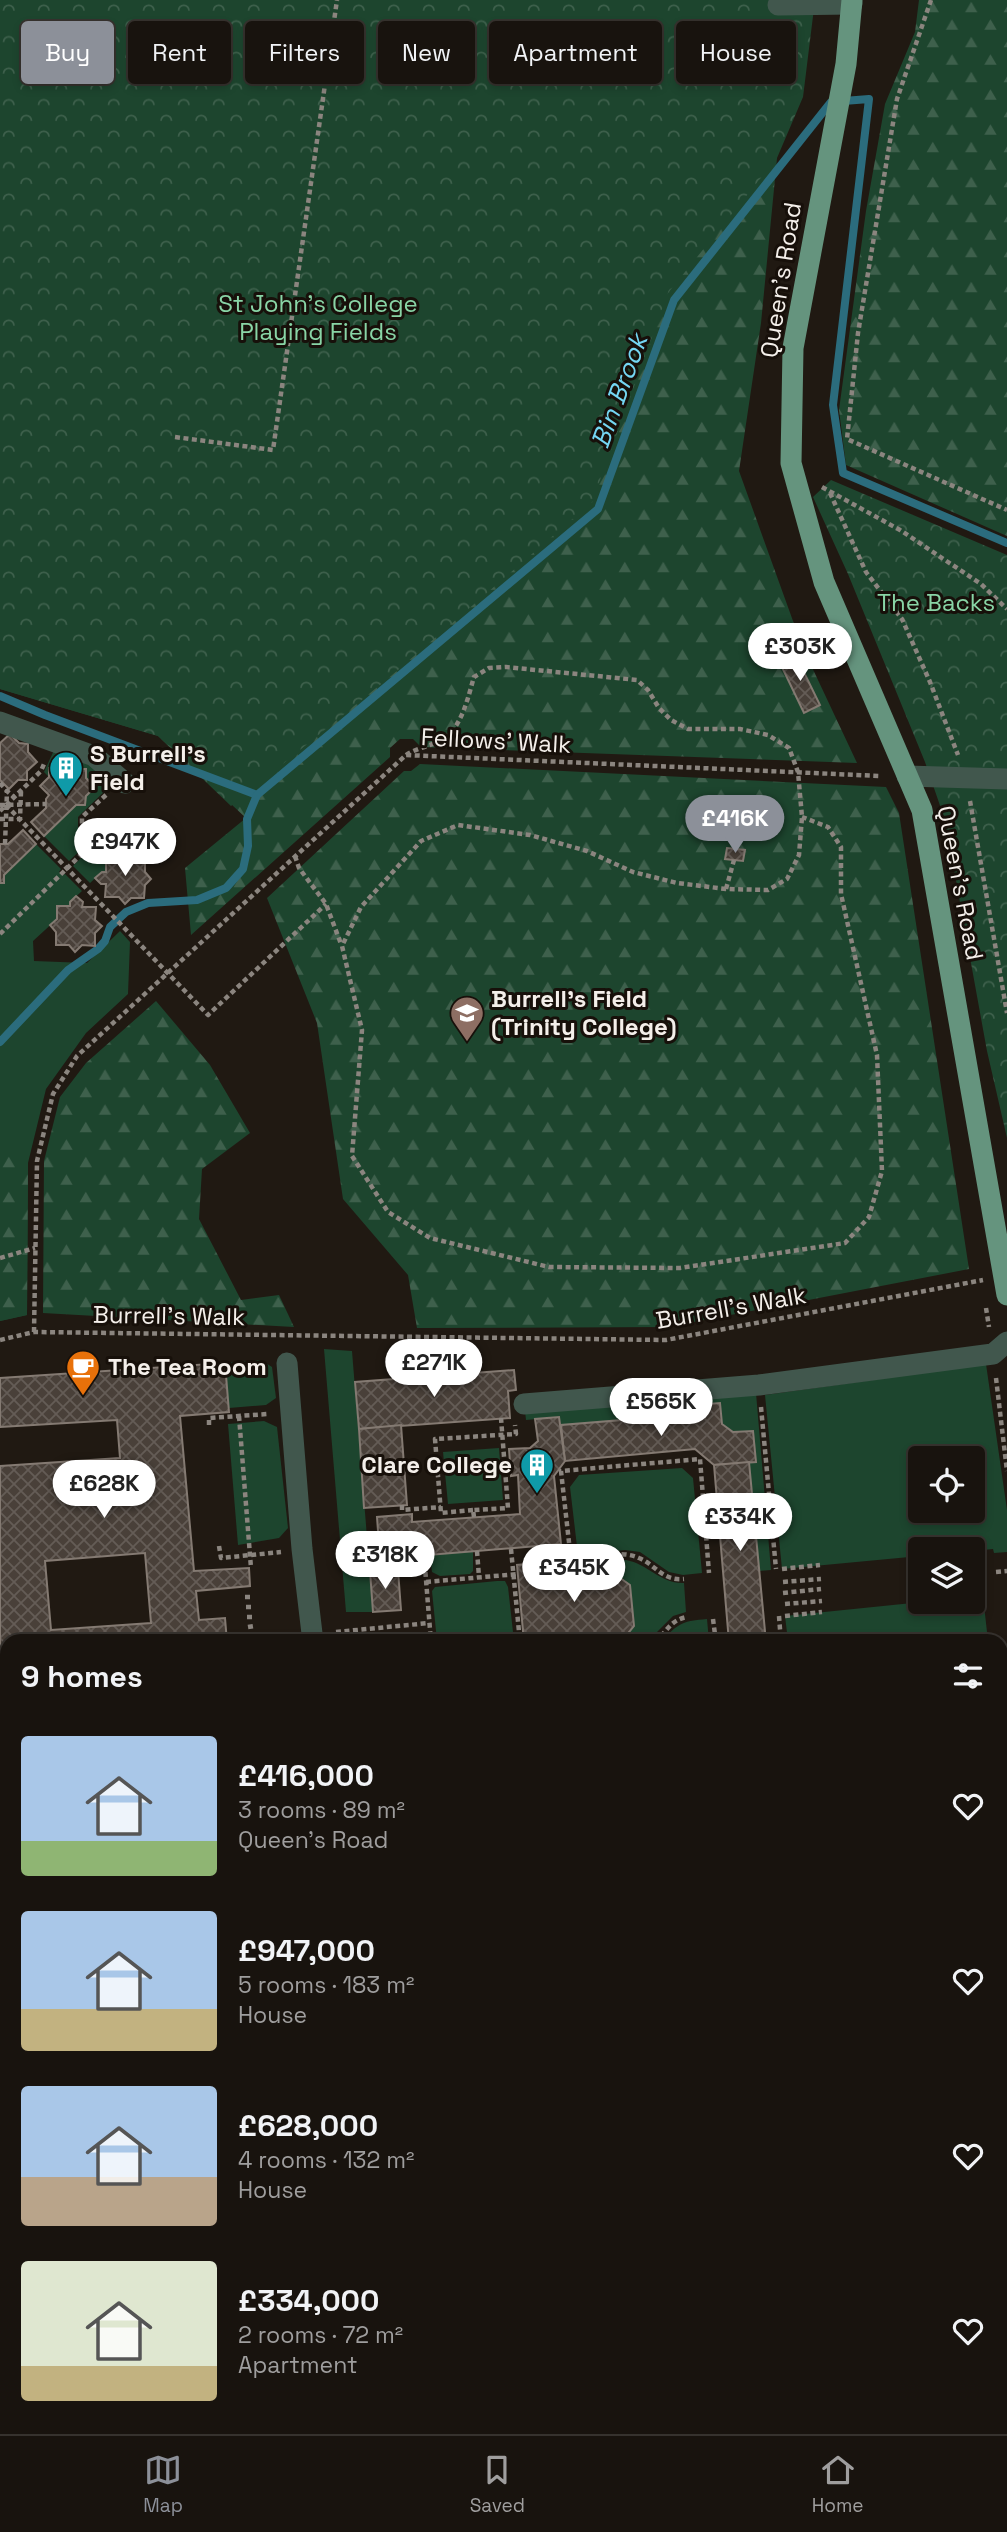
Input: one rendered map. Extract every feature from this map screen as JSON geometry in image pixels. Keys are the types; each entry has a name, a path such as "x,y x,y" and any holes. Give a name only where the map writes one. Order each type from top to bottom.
{"main road":[{"name":"Queen's Road","path":"852,2 846,64 793,348 791,463 824,582 922,810 1006,1286"}],"lane":[{"path":"778,5 852,2"},
{"path":"0,722 94,756 123,781"},
{"path":"907,776 1007,779"},
{"path":"519,1410 759,1385 993,1354 1007,1342"},
{"path":"287,1363 302,1549 313,1634"}],"path":[{"path":"175,437 273,450 337,0"},
{"path":"930,0 897,99 858,332 847,439 1007,510"},
{"path":"791,463 830,493 901,530 981,584 1007,609"},
{"path":"830,493 866,572 902,619 967,778 1007,1013"},
{"path":"342,946 361,907 421,841 458,825 530,835 587,850 634,872 677,883 726,890 768,890 787,879 799,855 802,817 798,772 789,748 768,735 740,729 688,729 671,720 637,680 506,667 489,668 474,677 462,715 446,738 416,748 406,755"},
{"path":"3,805 41,771 54,740"},
{"name":"Fellows' Walk","path":"34,1332 37,1161 53,1094 77,1056 406,755 907,776"},
{"path":"123,781 82,817 82,834 102,854 118,854 150,824"},
{"path":"0,783 14,797"},
{"path":"0,811 7,790"},
{"path":"20,819 21,791"},
{"path":"3,805 46,804"},
{"path":"3,805 67,867 208,1015 326,904"},
{"path":"3,805 5,844"},
{"path":"295,856 299,868 326,904 342,946 362,1030 352,1156 388,1212 430,1238 549,1268 680,1269 845,1243 869,1217 882,1171 877,1055 841,894 841,847 828,827 802,817"},
{"path":"3,819 20,819"},
{"path":"0,934 99,837"},
{"path":"726,890 734,860"},
{"path":"0,1258 35,1248"},
{"name":"Burrell's Walk","path":"0,1340 34,1332 666,1340 1006,1286"},
{"path":"759,1385 779,1569 820,1566"},
{"path":"501,1418 502,1435 509,1508 441,1513 435,1439 502,1435 516,1434 519,1410"},
{"path":"209,1425 209,1418 291,1412"},
{"path":"239,1416 250,1568"},
{"path":"566,1567 571,1560 561,1471 702,1458 709,1573"},
{"path":"402,1505 402,1510 441,1507"},
{"path":"473,1510 474,1517"},
{"path":"219,1546 221,1558 302,1549"},
{"path":"547,1568 545,1549 554,1548 556,1562"},
{"path":"511,1549 516,1574 520,1634"},
{"path":"477,1551 479,1577"},
{"path":"424,1555 430,1634"},
{"path":"571,1560 625,1555 640,1558 664,1576 684,1579"},
{"path":"996,1572 1007,1571"},
{"path":"426,1582 516,1574"},
{"path":"783,1582 821,1579"},
{"path":"783,1592 821,1590"},
{"path":"785,1604 822,1601"},
{"path":"781,1634 782,1616 822,1612"},
{"path":"662,1634 677,1619 687,1617"},
{"path":"713,1619 715,1634"},
{"path":"344,1634 429,1623"}],"green space":[{"name":"St John's College Playing Fields","path":"0,0 815,0 803,97 777,158 668,293 592,502 391,676 231,806 158,736 0,689"},
{"path":"919,0 1007,0 1007,536 846,465 839,410 866,211 885,104 915,32"},
{"path":"768,146 777,158 761,323 739,471 802,646 857,763 421,747 413,739 400,739 390,748 390,757 191,935 185,868 246,818 158,736 0,689 586,327"},
{"name":"The Backs","path":"831,480 1007,555 1007,1138 987,1051 945,820 925,762 848,574 813,497"},
{"path":"55,748 87,761 112,784 78,817 78,833 87,844 69,861 44,836 76,805 85,805 86,796 95,787 86,778 86,769 77,769 68,760 49,777 44,772"},
{"path":"420,764 886,787 899,813 969,1269 668,1327 417,1328 408,1275 343,1199 317,1023 267,898 404,771 411,771"},
{"path":"36,844 61,869 59,872 65,874 82,891 70,902 70,906 57,906 57,919 33,941 34,961 87,963 120,931 130,942 128,994 86,1033 46,1089 28,1163 27,1315 0,1321 0,883 4,883 4,875"},
{"path":"91,848 101,858 106,858 106,872 102,872 90,883 73,866"},
{"path":"156,1001 210,1065 250,1133 202,1169 199,1219 241,1300 279,1295 294,1327 43,1313 44,1161 60,1097 86,1063"},
{"path":"0,1142 10,1143 28,1163 27,1315 0,1321"},
{"path":"324,1349 352,1351 373,1612 346,1612"},
{"path":"261,1360 272,1367 276,1398 266,1405 229,1408 225,1363"},
{"path":"986,1364 1007,1510 1007,1552 994,1553 993,1549 985,1550 985,1537 908,1537 908,1557 782,1569 765,1395"},
{"path":"756,1393 771,1570 759,1571 749,1462 756,1461 752,1431 733,1432 722,1424 696,1414 561,1425 559,1417 526,1420 525,1411"},
{"path":"264,1421 277,1427 288,1528 279,1538 238,1545 228,1424"},
{"path":"499,1448 503,1500 448,1504 443,1452"},
{"path":"682,1468 693,1478 702,1573 683,1575 669,1572 640,1552 625,1550 578,1555 570,1487 579,1475"},
{"path":"473,1551 473,1571 470,1574 440,1576 432,1572 430,1555"},
{"path":"626,1560 668,1580 684,1583 686,1612 673,1616 655,1634 627,1634 634,1626 630,1585 599,1563"},
{"path":"505,1581 513,1634 436,1634 432,1591 435,1587"},
{"path":"908,1603 908,1614 985,1614 987,1634 787,1634 785,1616"},
{"path":"707,1619 708,1634 668,1634 682,1624"}],"building":[{"path":"795,654 820,705 804,713 779,661"},
{"path":"10,734 19,743 28,744 28,752 37,762 27,771 27,780 18,780 9,789 0,780 0,743"},
{"name":"S Burrell's Field","path":"68,759 77,769 86,769 86,778 95,787 86,796 85,805 76,805 44,836 31,822 46,808 49,795 40,786 49,777 49,768 58,768"},
{"path":"23,830 36,844 4,875 4,883 0,883 0,844 8,844"},
{"path":"727,848 745,850 743,861 725,859"},
{"path":"126,852 132,859 145,859 145,872 151,879 145,885 144,898 131,898 125,904 119,897 105,897 106,884 101,884 95,878 106,872 106,858 119,859"},
{"path":"76,896 83,902 82,907 96,907 95,920 102,926 95,933 95,946 82,945 75,952 69,945 56,945 56,932 50,925 57,919 57,906 70,906"},
{"path":"225,1363 229,1412 180,1416 194,1571 249,1568 250,1586 196,1591 199,1620 225,1618 226,1634 0,1634 0,1466 120,1458 117,1420 0,1427 0,1378","holes":["145,1553 151,1623 51,1630 45,1561"]},
{"path":"514,1370 516,1390 508,1391 510,1418 359,1429 355,1382"},
{"path":"720,1403 722,1424 733,1432 753,1431 756,1462 714,1465 695,1449 565,1461 561,1425 696,1414 695,1405"},
{"name":"Clare College","path":"559,1417 565,1461 554,1476 561,1544 380,1559 377,1517 412,1514 412,1522 520,1514 518,1475 511,1476 509,1449 530,1448 538,1441 535,1419"},
{"path":"401,1425 407,1505 364,1508 359,1429"},
{"path":"749,1462 765,1634 728,1634 714,1465"},
{"path":"559,1561 577,1575 580,1571 579,1565 599,1563 630,1585 634,1626 628,1634 523,1634 517,1565"},
{"path":"398,1570 401,1610 373,1612 370,1571"}],"waterway":[{"name":"Bin Brook","path":"0,1042 68,970 98,949 105,941 110,927 126,912 148,903 197,900 226,888 243,869 248,846 247,819 257,795 598,509 674,300 831,102 869,99 833,405 843,473 1007,543"},
{"path":"0,696 257,795"}],"place":[{"name":"S Burrell's Field","path":"66,798"},
{"name":"Burrell's Field (Trinity College)","path":"467,1043"},
{"name":"The Tea Room","path":"83,1397"},
{"name":"Clare College","path":"537,1495"}]}
